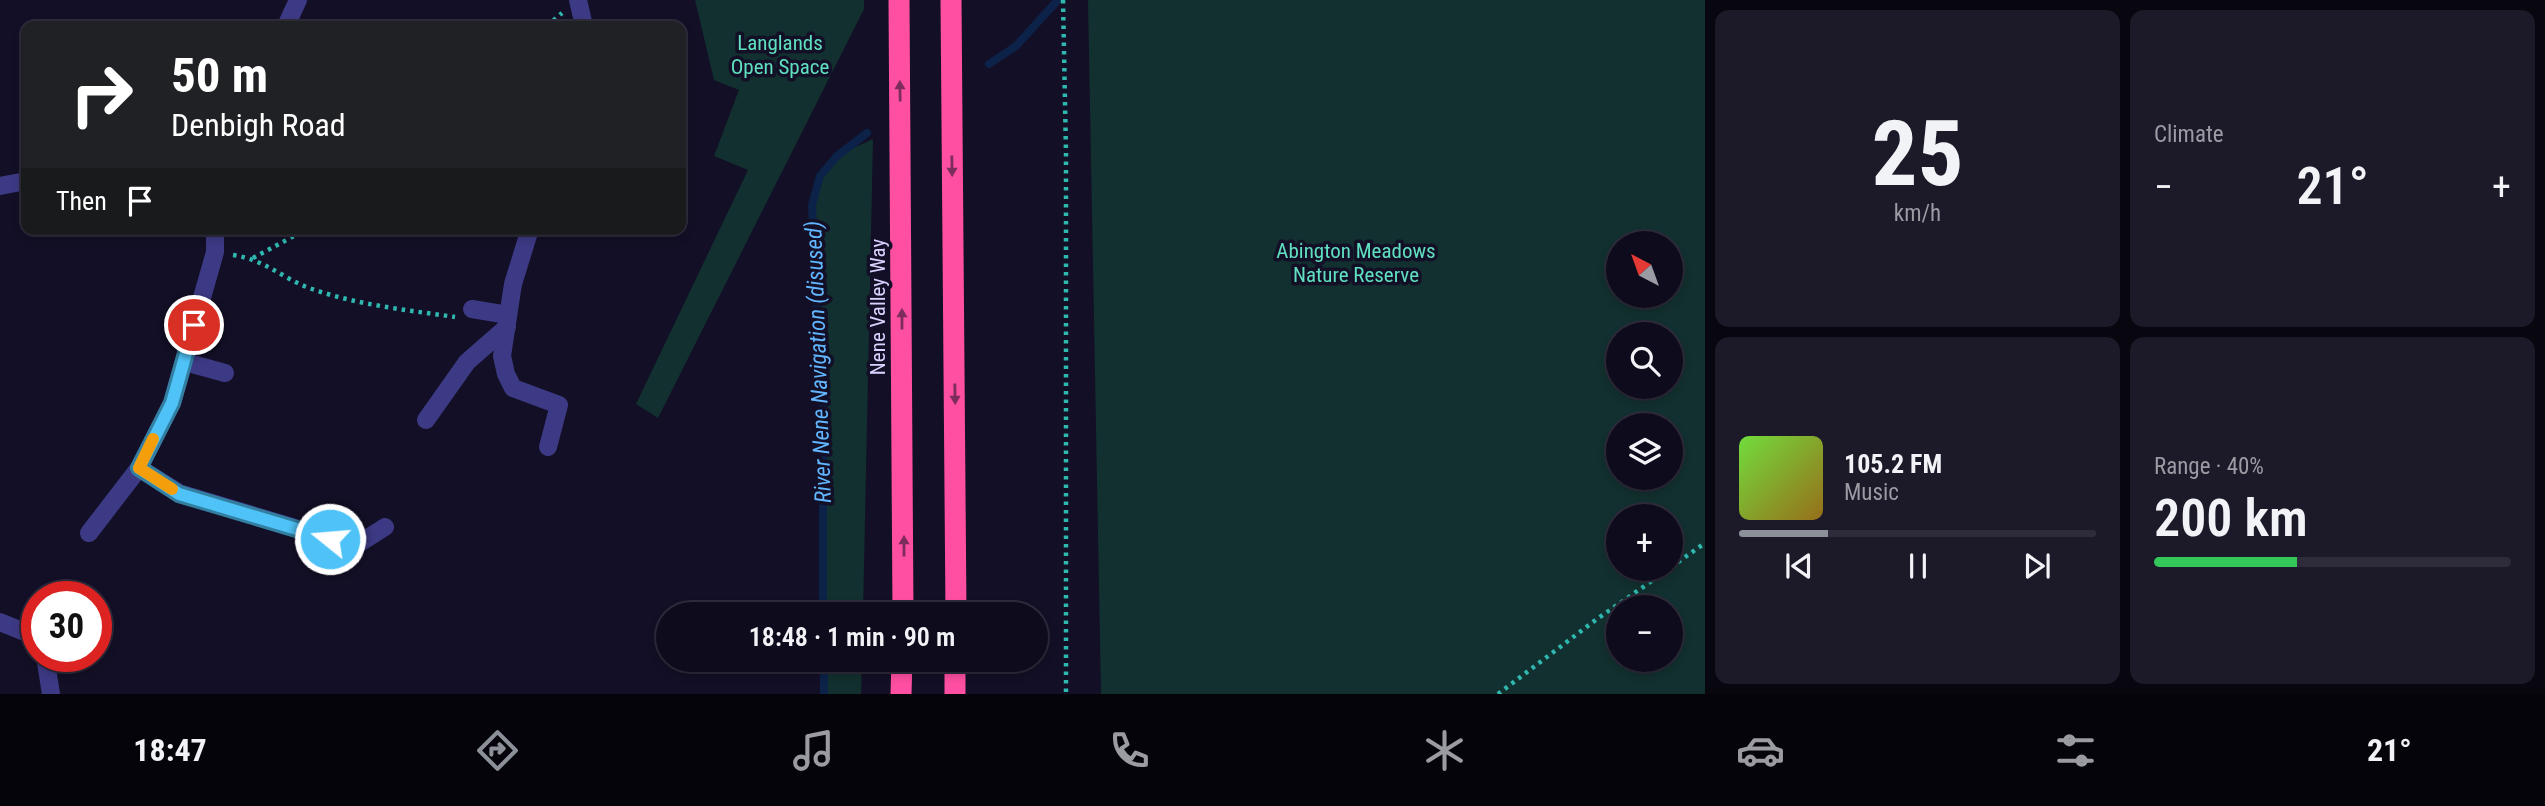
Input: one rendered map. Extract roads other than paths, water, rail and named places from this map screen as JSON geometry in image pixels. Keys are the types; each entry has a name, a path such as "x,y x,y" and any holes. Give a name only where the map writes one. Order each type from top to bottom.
{"highway":[{"name":"Nene Valley Way","path":"899,0 903,602"},
{"path":"951,0 956,602"},
{"path":"901,694 902,672"},
{"path":"954,694 955,672"}],"street":[{"path":"288,21 298,0"},
{"path":"578,0 583,21"},
{"path":"0,186 21,182"},
{"path":"89,533 139,468 172,403 215,252 215,235"},
{"path":"522,235 502,356 513,388 558,405 548,447"},
{"path":"472,309 508,321"},
{"path":"426,420 467,362 508,321"},
{"path":"185,362 225,373"},
{"path":"139,468 179,494 355,546 385,527"},
{"path":"0,622 21,631"},
{"path":"48,672 51,694"}],"waterway":[{"name":"River Nene Navigation (disused)","path":"989,64 1016,46 1058,0"},
{"name":"River Nene Navigation (disused)","path":"823,602 823,425 812,205 820,176 837,156 867,133"},
{"name":"River Nene Navigation (disused)","path":"824,672 824,694"}],"park label":[{"name":"Langlands Open Space","path":"780,55"},
{"name":"Abington Meadows Nature Reserve","path":"1356,263"}]}
